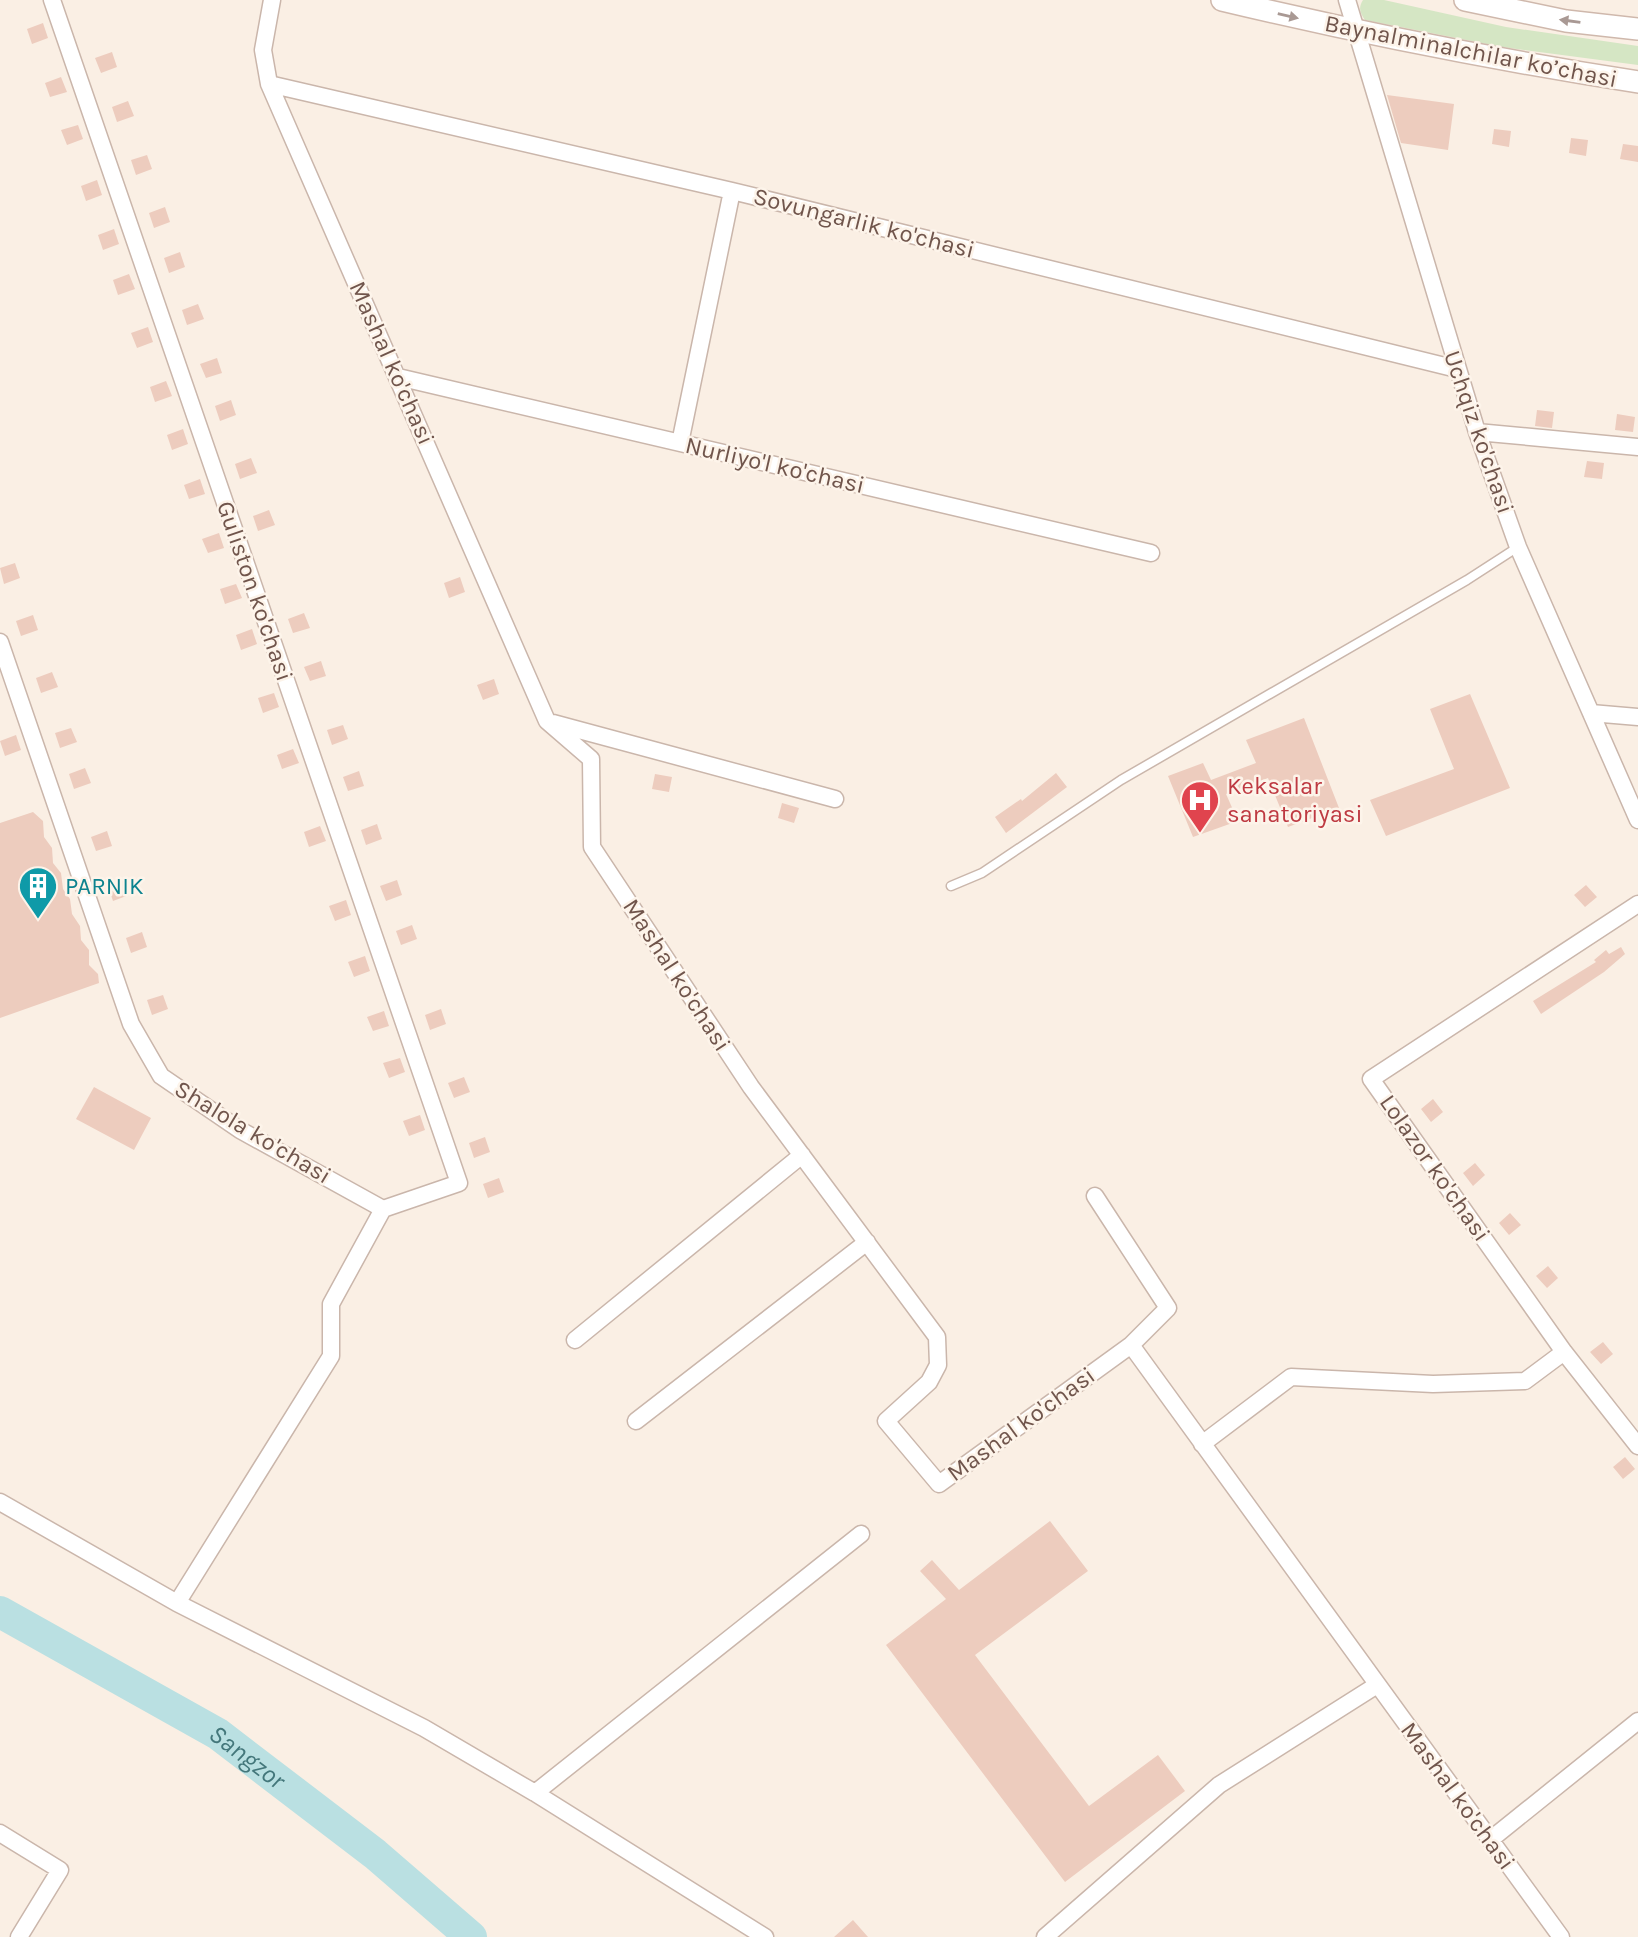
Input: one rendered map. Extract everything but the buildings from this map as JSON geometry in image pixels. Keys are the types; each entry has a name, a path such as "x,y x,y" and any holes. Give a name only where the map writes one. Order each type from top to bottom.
{"main road":[{"name":"Baynalminalchilar ko’chasi","path":"1222,0 1356,32 1504,61 1638,82"},
{"name":"Baynalminalchilar ko’chasi","path":"1465,0 1566,21 1638,29"}],"street":[{"name":"Guliston ko'chasi","path":"52,0 458,1182 383,1209"},
{"name":"Mashal ko'chasi","path":"272,0 263,50 269,83 547,721 591,759 592,847 751,1087 937,1337 938,1365 929,1382 886,1421 939,1485 1131,1345 1561,1937"},
{"name":"Uchqiz ko'chasi","path":"1347,0 1477,432 1518,547 1638,820"},
{"name":"Sovungarlik ko'chasi","path":"269,83 732,191 1457,369"},
{"path":"680,443 732,191"},
{"name":"Nurliyo'l ko'chasi","path":"398,377 1151,553"},
{"path":"1477,432 1638,447"},
{"name":"Shalola ko'chasi","path":"0,642 131,1024 161,1076 240,1130 383,1209"},
{"path":"1591,713 1638,717"},
{"path":"547,721 835,799"},
{"name":"Lolazor ko'chasi","path":"1638,904 1371,1079 1564,1352 1638,1446"},
{"path":"575,1340 802,1155"},
{"path":"1095,1196 1168,1308 1131,1345"},
{"path":"177,1603 331,1356 331,1304 383,1209"},
{"path":"636,1421 867,1242"},
{"path":"1202,1444 1291,1377 1433,1384 1525,1381 1564,1352"},
{"path":"0,1502 177,1603 424,1728 535,1793 765,1937"},
{"path":"535,1793 861,1534"},
{"path":"1045,1937 1219,1785 1377,1685"},
{"path":"1490,1840 1638,1721"},
{"path":"0,1833 60,1870 19,1937"}],"lane":[{"path":"951,886 982,873 1121,780 1467,580 1518,547"}],"green space":[{"path":"1363,0 1384,0 1506,27 1638,46 1638,65 1502,47 1365,20 1360,10"}],"waterway":[{"name":"Sangzor","path":"0,1612 218,1734 375,1854 471,1937"}],"place":[{"name":"Keksalar sanatoriyasi","path":"1200,834"},
{"name":"PARNIK","path":"38,920"}]}
